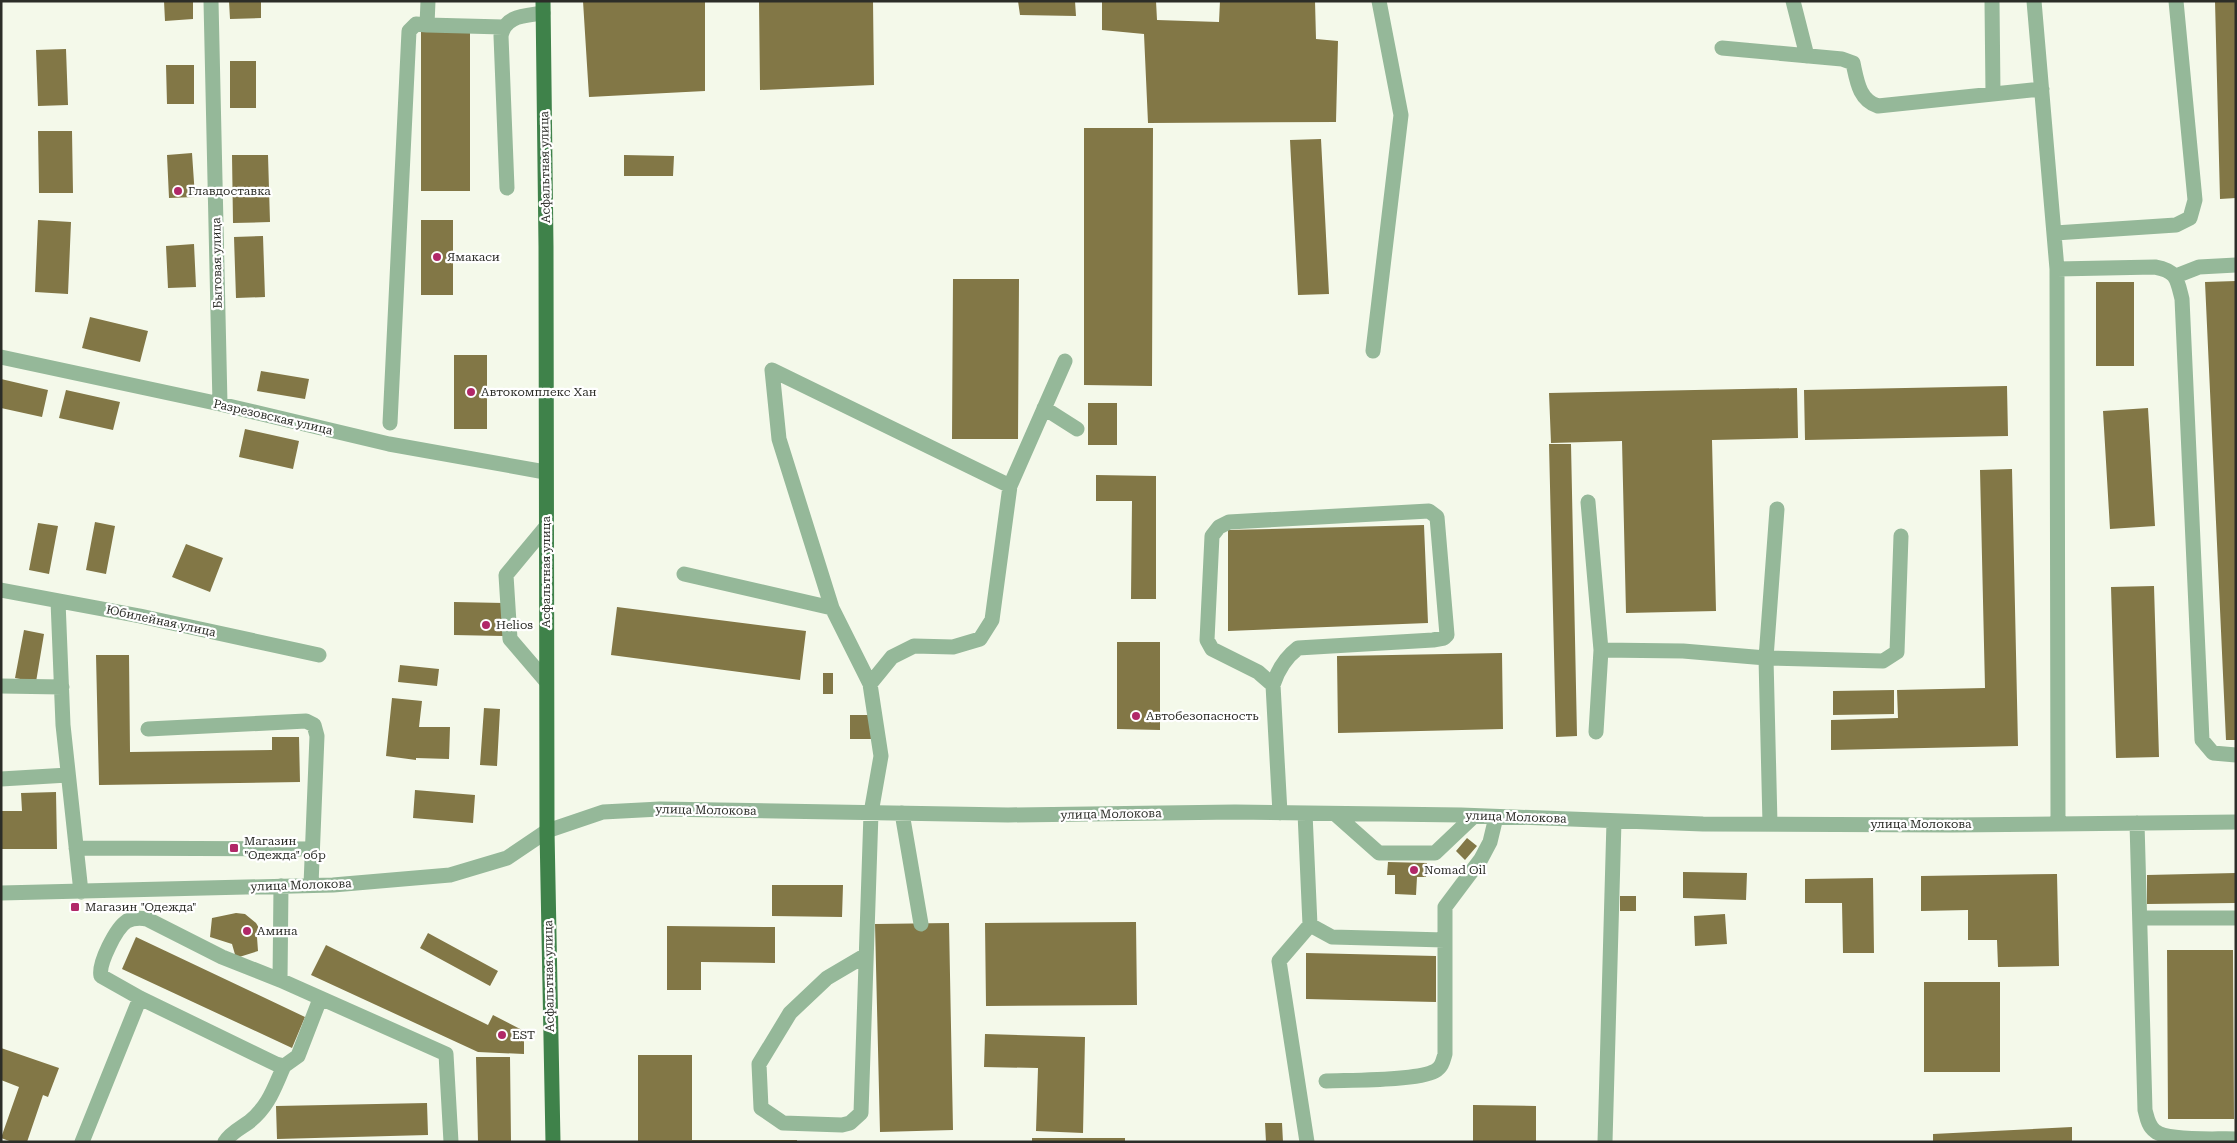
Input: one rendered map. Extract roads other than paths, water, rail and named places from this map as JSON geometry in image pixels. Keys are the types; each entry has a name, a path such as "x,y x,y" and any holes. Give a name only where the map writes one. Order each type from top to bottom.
{"main road":[{"name":"Асфальтная улица","path":"543,7 546,247 547,831 552,1142"}],"street":[{"name":"Бытовая улица","path":"211,1 220,404"},
{"path":"427,25 428,1"},
{"path":"1373,351 1400,115 1379,1"},
{"path":"1793,1 1807,56"},
{"path":"1992,1 1993,94"},
{"path":"2034,1 2057,269 2058,824"},
{"path":"2055,233 2176,225 2190,218 2195,200 2176,1"},
{"path":"507,188 501,36 503,27 510,20 543,7"},
{"path":"390,423 409,31 416,24 503,27"},
{"path":"1722,48 1842,59 1853,63 1861,93 1870,104 1878,106 2042,89"},
{"path":"2176,276 2199,267 2236,265"},
{"path":"2057,269 2154,266 2166,269 2176,276 2182,299 2202,740 2213,753 2236,755"},
{"name":"Разрезовская улица","path":"1,357 220,404 389,444 545,472"},
{"path":"870,684 892,657 914,646 954,647 980,639 992,620 1010,486 1065,361"},
{"path":"866,955 826,978 790,1013 759,1064 762,1108 783,1122 842,1126 861,1113 871,812 881,756 870,684 832,608 779,439 772,370 1010,486"},
{"path":"1044,408 1077,429"},
{"path":"1588,502 1601,650 1596,732"},
{"path":"1770,824 1766,658 1777,509"},
{"path":"1273,684 1258,672 1212,649 1207,640 1212,536 1219,527 1229,522 1429,511 1434,513 1437,517 1447,635 1444,638 1298,648 1284,662 1273,684 1280,813"},
{"path":"545,528 506,575 510,639 546,681"},
{"path":"1601,650 1683,651 1766,658 1883,661 1897,652 1901,536"},
{"path":"684,574 832,608"},
{"name":"Юбилейная улица","path":"1,590 140,616 319,655"},
{"path":"58,601 68,775 81,892"},
{"path":"1,686 62,687"},
{"path":"148,729 306,721 314,725 317,736 311,885"},
{"path":"1,779 68,775"},
{"name":"улица Молокова","path":"1,893 311,885 450,875 507,858 547,831 603,812 660,808 1008,815 1305,813 1770,824 2236,822"},
{"path":"902,813 920,924"},
{"path":"1305,813 1310,925 1279,960 1307,1142"},
{"path":"1335,814 1379,853 1435,853 1474,816"},
{"path":"1326,1081 1402,1078 1434,1072 1439,1068 1445,1054 1445,907 1481,859 1490,842 1496,817"},
{"path":"1605,1142 1614,821"},
{"path":"2137,823 2145,1110 2148,1122 2154,1131 2166,1136 2236,1139"},
{"path":"76,848 312,849"},
{"path":"280,980 281,886"},
{"path":"284,1066 276,1064 140,998 101,976 99,970 102,961 122,926 128,920 137,918 147,919 222,957 280,980 446,1054 451,1142"},
{"path":"2141,918 2236,918"},
{"path":"1310,925 1332,937 1445,940"},
{"path":"82,1142 140,998"},
{"path":"225,1142 227,1137 250,1121 269,1102 284,1066 298,1056 320,999"}],"place":[{"name":"Главдоставка","path":"178,191"},
{"name":"Ямакаси","path":"437,257"},
{"name":"Автокомплекс Хан","path":"471,392"},
{"name":"Helios","path":"486,625"},
{"name":"Автобезопасность","path":"1136,716"},
{"name":"Магазин \"Одежда\" обр","path":"234,848"},
{"name":"Nomad Oil","path":"1414,870"},
{"name":"Магазин \"Одежда\"","path":"75,907"},
{"name":"Амина","path":"247,931"},
{"name":"EST","path":"502,1035"}]}
